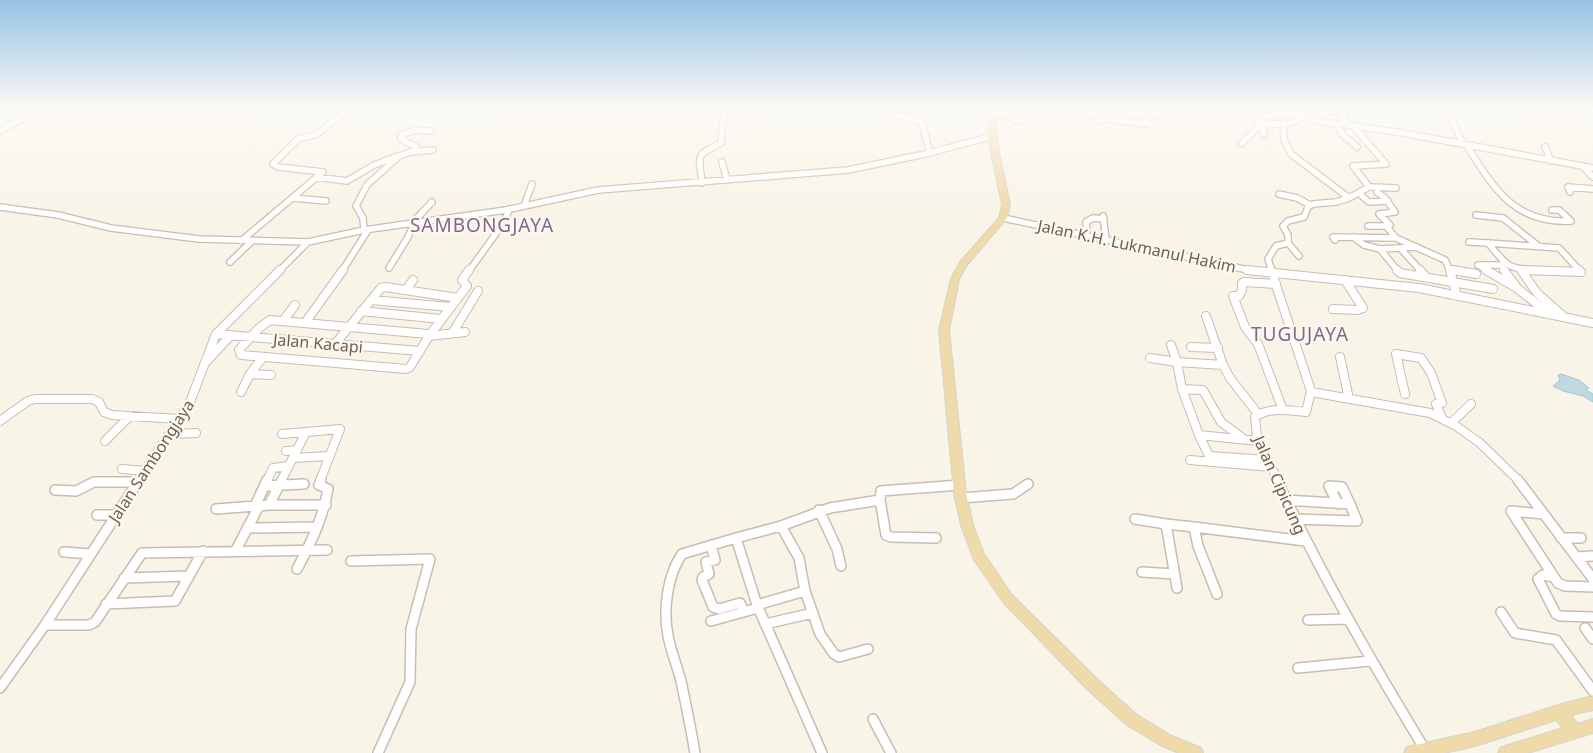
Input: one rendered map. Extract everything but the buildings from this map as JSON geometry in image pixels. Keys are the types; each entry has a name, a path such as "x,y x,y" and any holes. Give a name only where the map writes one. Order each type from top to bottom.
{"main road":[{"path":"994,143 1006,205 1003,218 963,264 954,279 944,330 961,498 967,525 978,556 1008,599 1092,684 1132,720 1168,741 1196,753"},
{"path":"1421,752 1475,739 1558,712 1593,703"},
{"path":"1558,712 1576,732"},
{"path":"1505,753 1593,726"}],"street":[{"path":"241,241 323,171 278,167 273,164 294,143"},
{"path":"410,143 418,151"},
{"path":"702,183 699,157 702,152 721,143"},
{"path":"927,143 930,153"},
{"path":"0,206 58,215 126,230 199,239 308,242 366,230 509,209 598,190 848,170 930,153 967,143"},
{"path":"1286,143 1291,154 1349,198"},
{"path":"1352,143 1357,147"},
{"path":"1367,143 1386,164 1353,166 1367,189 1369,202 1388,201"},
{"path":"1457,143 1593,168"},
{"path":"1466,145 1485,176 1515,208 1534,219 1562,223 1571,222 1559,210 1552,210"},
{"path":"1545,146 1551,161"},
{"path":"316,178 347,181 374,165 418,151 433,150"},
{"path":"305,323 357,250 366,230 363,218 356,206 366,186 399,156"},
{"path":"722,162 727,180"},
{"path":"1582,166 1593,178"},
{"path":"524,206 532,184"},
{"path":"1570,192 1568,187 1593,189"},
{"path":"1299,256 1288,243 1288,235 1283,226 1288,221 1304,217 1305,212 1310,206 1349,198 1367,189 1396,188"},
{"path":"1371,215 1395,212 1388,201 1377,192"},
{"path":"1279,194 1297,198 1310,206"},
{"path":"293,198 326,201"},
{"path":"389,268 407,239 412,223 420,212 432,202"},
{"path":"465,332 429,336 305,323 267,321 251,336 239,352 241,355 263,357 406,369 410,367 429,336 468,284 462,280 504,221 509,209"},
{"path":"1368,226 1386,226 1390,224 1379,214"},
{"path":"1476,215 1503,218 1537,246"},
{"name":"Jalan K.H. Lukmanul Hakim","path":"1003,218 1244,269 1419,288 1550,315"},
{"path":"1087,235 1086,222 1093,218 1104,218 1106,239"},
{"path":"1386,226 1396,238"},
{"path":"1333,236 1396,238 1445,260 1456,296"},
{"path":"1353,237 1364,245 1380,250 1417,247"},
{"path":"230,262 252,241"},
{"name":"Jalan Sambongjaya","path":"0,688 45,625 180,419 196,391 209,348 216,334 308,242"},
{"path":"1469,242 1488,243 1537,246 1561,248 1581,272 1577,274 1522,270 1508,266 1488,243"},
{"path":"1288,243 1276,246 1270,253 1268,263 1310,392 1430,413 1451,423 1500,459 1593,579"},
{"path":"1402,249 1426,277"},
{"path":"1380,250 1400,272 1494,289"},
{"path":"1518,289 1501,265 1478,265 1518,289 1550,315 1593,323"},
{"path":"1449,269 1476,274"},
{"path":"1522,270 1536,293 1564,317"},
{"path":"1501,279 1510,279"},
{"path":"406,290 413,280"},
{"path":"1333,309 1357,310 1362,308 1361,303 1345,280"},
{"path":"1276,284 1244,282 1238,296 1233,296 1245,327 1258,344 1283,410"},
{"path":"335,344 381,288 458,298"},
{"path":"453,332 478,290"},
{"path":"371,300 451,307"},
{"path":"282,321 295,305"},
{"path":"361,312 441,319"},
{"path":"1206,316 1223,364 1244,398 1258,414"},
{"name":"Jalan Kacapi","path":"216,334 420,351"},
{"path":"206,361 231,335"},
{"path":"1171,345 1177,362 1182,389 1206,453 1210,456 1269,463"},
{"path":"1191,347 1218,348"},
{"path":"1406,394 1396,354 1421,358 1442,403 1436,404 1442,418"},
{"path":"241,392 250,374 263,357"},
{"path":"1340,357 1349,399"},
{"path":"1150,358 1177,362 1223,364"},
{"path":"250,374 271,375"},
{"path":"1182,389 1203,390 1221,422 1244,439"},
{"name":"Jalan Cipicung","path":"1310,392 1306,412 1271,410 1258,414 1255,417 1254,424 1258,441 1305,541 1421,752"},
{"path":"0,421 28,401 35,399 92,399 99,402 107,414 180,419"},
{"path":"1451,423 1471,404"},
{"path":"105,441 130,416"},
{"path":"1221,422 1222,437"},
{"path":"282,434 340,429 319,485 328,489 326,505 308,550 297,569"},
{"path":"269,505 306,432"},
{"path":"170,434 196,433"},
{"path":"1199,435 1258,441"},
{"path":"286,451 293,458"},
{"path":"236,550 273,468 293,458 329,456"},
{"path":"1190,460 1269,463"},
{"path":"122,469 145,471"},
{"path":"55,490 76,491 94,482 138,482"},
{"path":"264,486 304,484"},
{"path":"961,498 1013,494 1028,484"},
{"path":"936,538 888,536 885,532 880,500 882,489 960,485"},
{"path":"1295,519 1356,522 1342,487 1329,486 1338,504"},
{"path":"695,753 686,703 668,636 666,619 668,597 677,558 682,554 710,545 781,526 819,510 856,502 880,500"},
{"path":"1286,500 1350,504"},
{"path":"216,509 269,505 326,505"},
{"path":"819,510 837,549 842,566"},
{"path":"1544,514 1511,511 1558,583 1565,586 1593,587"},
{"path":"97,515 116,515"},
{"path":"1135,519 1305,541"},
{"path":"1166,524 1177,588"},
{"path":"781,526 799,558 805,591 820,634 835,656 839,657 868,649"},
{"path":"247,528 317,527"},
{"path":"1194,527 1198,546 1217,594"},
{"path":"736,538 758,606 822,753"},
{"path":"1562,538 1581,538"},
{"path":"710,545 715,560 706,562 710,574 703,577 702,580 713,607 719,609 740,603 744,612"},
{"path":"45,625 89,625 95,622 142,552 326,550"},
{"path":"106,604 175,601 203,551"},
{"path":"64,552 90,554"},
{"path":"1576,557 1593,556"},
{"path":"350,561 430,559 411,630 410,682 378,753"},
{"path":"1142,572 1175,574"},
{"path":"1554,577 1543,575 1538,579 1558,615 1593,616"},
{"path":"124,578 189,576"},
{"path":"711,621 805,591"},
{"path":"766,624 813,612"},
{"path":"1501,612 1515,633 1556,640 1593,691"},
{"path":"1308,620 1347,619"},
{"path":"1585,628 1593,639"},
{"path":"1298,668 1370,661"},
{"path":"873,719 884,737 890,753"}],"water":[{"path":"1561,374 1579,380 1589,388 1586,390 1593,394 1593,402 1583,396 1563,391 1553,386 1560,380 1558,375"}],"district":[{"name":"SAMBONGJAYA","path":"482,225"},
{"name":"TUGUJAYA","path":"1300,334"}]}
